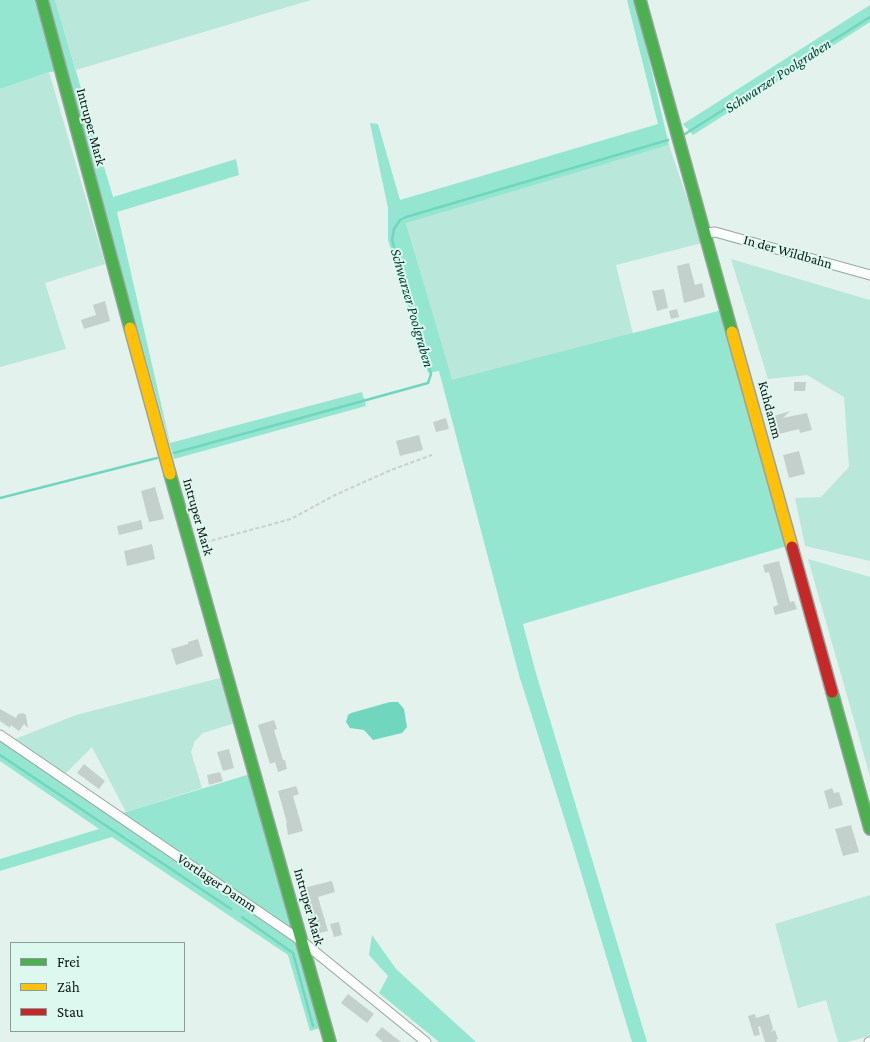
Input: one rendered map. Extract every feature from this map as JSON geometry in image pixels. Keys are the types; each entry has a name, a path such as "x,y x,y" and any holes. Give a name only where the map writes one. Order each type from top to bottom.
{"street":[{"name":"Intruper Mark","path":"42,0 191,546 330,1042"},
{"name":"Kuhdamm","path":"640,0 870,829"},
{"name":"In der Wildbahn","path":"705,233 716,232 870,275"},
{"name":"Vortlager Damm","path":"0,735 303,942 426,1042"}],"path":[{"path":"191,546 291,519 335,495 391,470 432,455"}],"shaded area":[{"path":"0,0 55,0 113,197 236,159 239,175 117,212 170,443 362,392 366,406 174,459 65,71 49,72 0,89"},
{"path":"55,0 311,0 76,70"},
{"path":"627,0 635,0 669,145 406,223 452,380 722,310 787,546 523,624 535,670 647,1042 632,1042 519,675 439,371 428,373 388,240 388,208 370,123 378,124 400,200 658,124"},
{"path":"870,5 870,22 693,135 683,124"},
{"path":"49,72 105,264 45,283 66,349 0,367 0,89"},
{"path":"669,145 702,243 616,265 633,334 451,381 406,222"},
{"path":"731,259 870,300 870,561 805,546 795,498 821,497 849,467 844,397 807,375 768,379"},
{"path":"808,559 870,577 870,776"},
{"path":"220,678 235,723 203,733 195,741 191,752 202,788 126,812 92,747 64,775 15,739 76,715"},
{"path":"390,702 398,702 404,709 407,727 402,733 373,740 364,730 350,728 346,722 348,715 351,713"},
{"path":"0,741 113,816 250,774 320,1028 310,1031 288,955 112,837 0,871 0,859 99,829 0,761"},
{"path":"870,895 870,1036 847,1042 838,1042 826,1000 798,1008 775,924"},
{"path":"372,935 396,969 476,1042 439,1042 379,993 388,976 369,955"}],"building":[{"path":"689,263 695,285 702,283 705,297 684,303 677,266"},
{"path":"664,289 668,308 657,311 652,291"},
{"path":"105,301 110,321 84,329 81,320 96,315 93,305"},
{"path":"677,309 679,317 671,319 669,311"},
{"path":"794,382 806,382 805,391 794,391"},
{"path":"790,411 783,418 807,413 812,430 800,433 799,429 779,434 774,416"},
{"path":"446,418 449,429 436,432 433,422"},
{"path":"419,435 423,450 400,456 396,441"},
{"path":"799,451 805,474 789,478 783,455"},
{"path":"155,487 164,519 149,522 141,491"},
{"path":"141,520 143,529 119,535 117,526"},
{"path":"152,544 155,559 127,566 124,551"},
{"path":"779,561 790,602 794,601 797,609 775,615 773,607 778,605 769,572 765,573 763,565"},
{"path":"198,639 203,656 176,665 171,649"},
{"path":"0,709 16,718 18,714 23,713 26,715 28,728 24,724 19,731 11,725 10,728 0,721"},
{"path":"274,720 277,729 274,730 287,769 278,772 275,762 270,764 258,725"},
{"path":"229,749 234,768 223,771 217,752"},
{"path":"84,764 105,781 99,789 77,773"},
{"path":"220,772 223,781 209,785 207,775"},
{"path":"296,786 299,794 293,796 303,831 288,835 287,823 278,791"},
{"path":"832,788 834,793 839,792 843,805 829,809 824,791"},
{"path":"851,825 859,852 843,856 835,829"},
{"path":"332,881 335,892 318,897 328,931 315,934 303,888"},
{"path":"339,922 342,935 334,937 330,924"},
{"path":"348,994 374,1014 367,1023 341,1003"},
{"path":"755,1014 756,1018 769,1014 773,1029 770,1032 775,1030 777,1042 765,1042 760,1026 758,1027 760,1035 754,1036 748,1016"},
{"path":"382,1027 401,1042 383,1042 375,1035"}],"waterway":[{"name":"Schwarzer Poolgraben","path":"685,134 870,17"},
{"name":"Schwarzer Poolgraben","path":"174,453 428,383 431,374 392,240 394,229 400,220 668,140"},
{"name":"Schwarzer Poolgraben","path":"0,498 157,458"},
{"path":"0,755 231,909"},
{"path":"242,917 293,953 313,1026"}],"traffic: fast":[{"path":"42,0 130,328"},
{"path":"640,0 732,332"},
{"path":"170,474 330,1042"},
{"path":"832,692 870,829"}],"traffic: slow":[{"path":"130,328 170,474"},
{"path":"732,332 792,547"}],"traffic: jam":[{"path":"792,547 832,692"}]}
